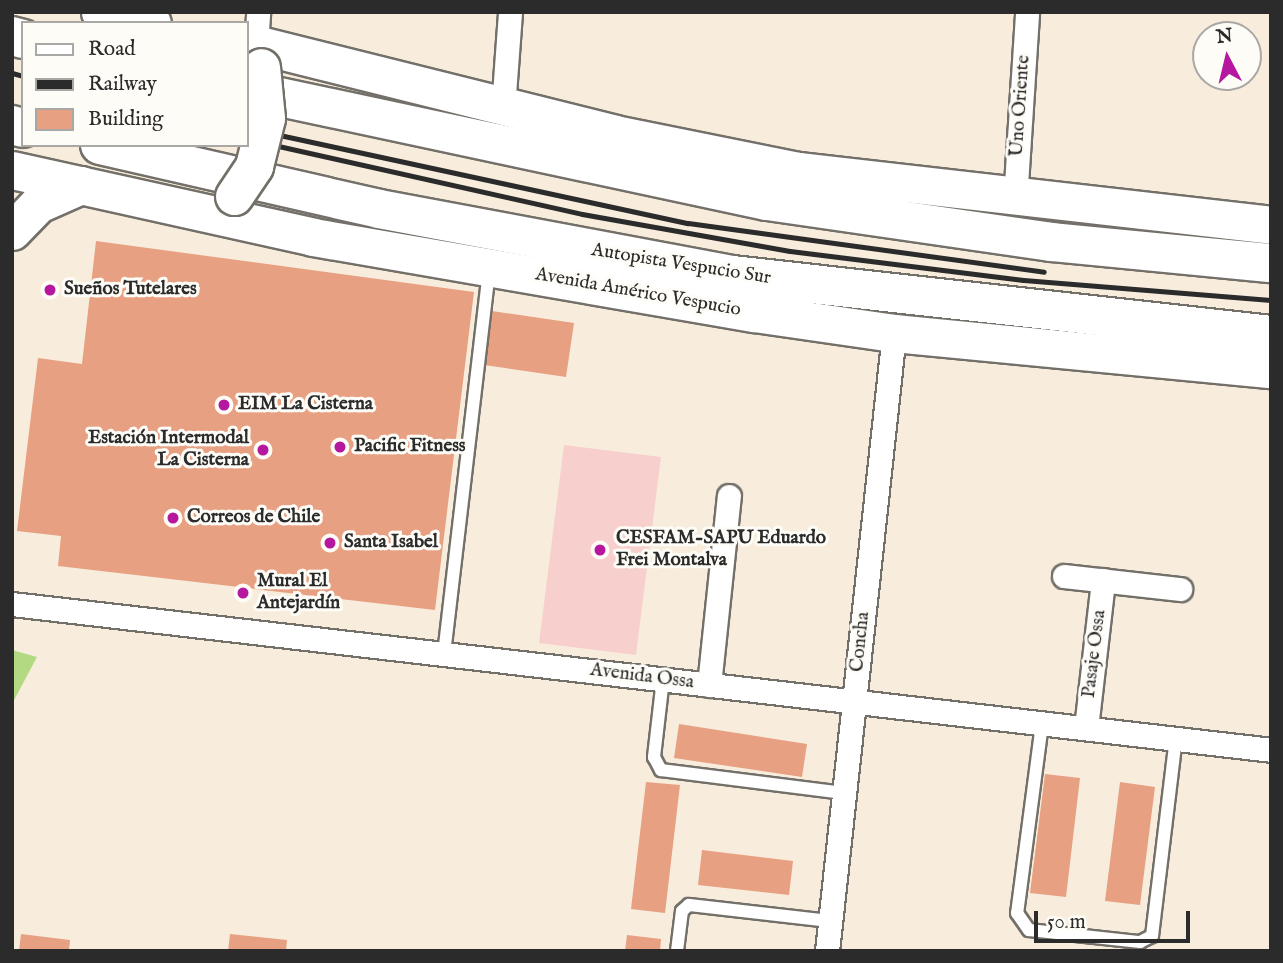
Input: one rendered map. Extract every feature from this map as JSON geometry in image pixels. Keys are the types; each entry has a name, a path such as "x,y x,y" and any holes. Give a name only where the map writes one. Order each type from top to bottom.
{"highway":[{"path":"253,50 755,200 1038,240 1271,262"},
{"name":"Autopista Vespucio Sur","path":"109,147 379,209 708,271 918,300 1271,335"}],"main road":[{"path":"12,25 13,12"},
{"path":"104,13 142,21"},
{"path":"199,212 234,196 254,166 266,118 253,50 503,108 799,171 1014,200 1271,225"},
{"name":"Avenida Américo Vespucio","path":"12,170 199,212 490,267 894,333 1271,369"},
{"path":"12,232 38,204 80,185"}],"street":[{"path":"503,108 510,12"},
{"name":"Uno Oriente","path":"1014,200 1027,12"},
{"name":"Concha","path":"827,951 894,333"},
{"path":"709,685 729,496"},
{"path":"1064,576 1180,589"},
{"name":"Pasaje Ossa","path":"1086,729 1103,580"},
{"name":"Avenida Ossa","path":"12,604 1271,750"}],"lane":[{"path":"444,654 490,267"},
{"path":"663,679 654,757 661,770 844,793"},
{"path":"1042,723 1017,913 1029,930 1140,942 1152,936 1176,739"},
{"path":"677,951 682,911 689,905 830,921"}],"shaded area":[{"name":"CESFAM-SAPU Eduardo Frei Montalva","path":"564,445 661,457 636,655 539,643"}],"green space":[{"path":"12,650 37,657 12,704"}],"building":[{"name":"Estación Intermodal La Cisterna","path":"96,241 474,292 435,610 58,566 61,536 17,531 38,358 82,364"},
{"path":"492,311 574,323 566,377 484,365"},
{"path":"679,724 807,744 802,777 674,758"},
{"path":"1045,774 1080,778 1066,897 1030,893"},
{"path":"646,782 680,785 665,913 631,909"},
{"path":"1120,782 1155,787 1140,905 1105,901"},
{"path":"702,850 793,861 789,895 698,885"},
{"path":"21,934 70,940 69,951 19,951"},
{"path":"230,934 287,940 286,951 228,951"},
{"path":"627,935 661,939 660,951 625,951"}],"railway":[{"path":"12,73 21,75"},
{"path":"248,128 688,223 1044,272"},
{"path":"248,139 582,214 790,251 1023,280 1271,300"}],"place":[{"name":"Sueños Tutelares","path":"50,290"},
{"name":"EIM La Cisterna","path":"224,405"},
{"name":"Pacific Fitness","path":"340,447"},
{"name":"Estación Intermodal La Cisterna","path":"263,450"},
{"name":"Correos de Chile","path":"173,518"},
{"name":"Santa Isabel","path":"330,543"},
{"name":"CESFAM-SAPU Eduardo Frei Montalva","path":"600,550"},
{"name":"Mural El Antejardín","path":"243,593"}]}
